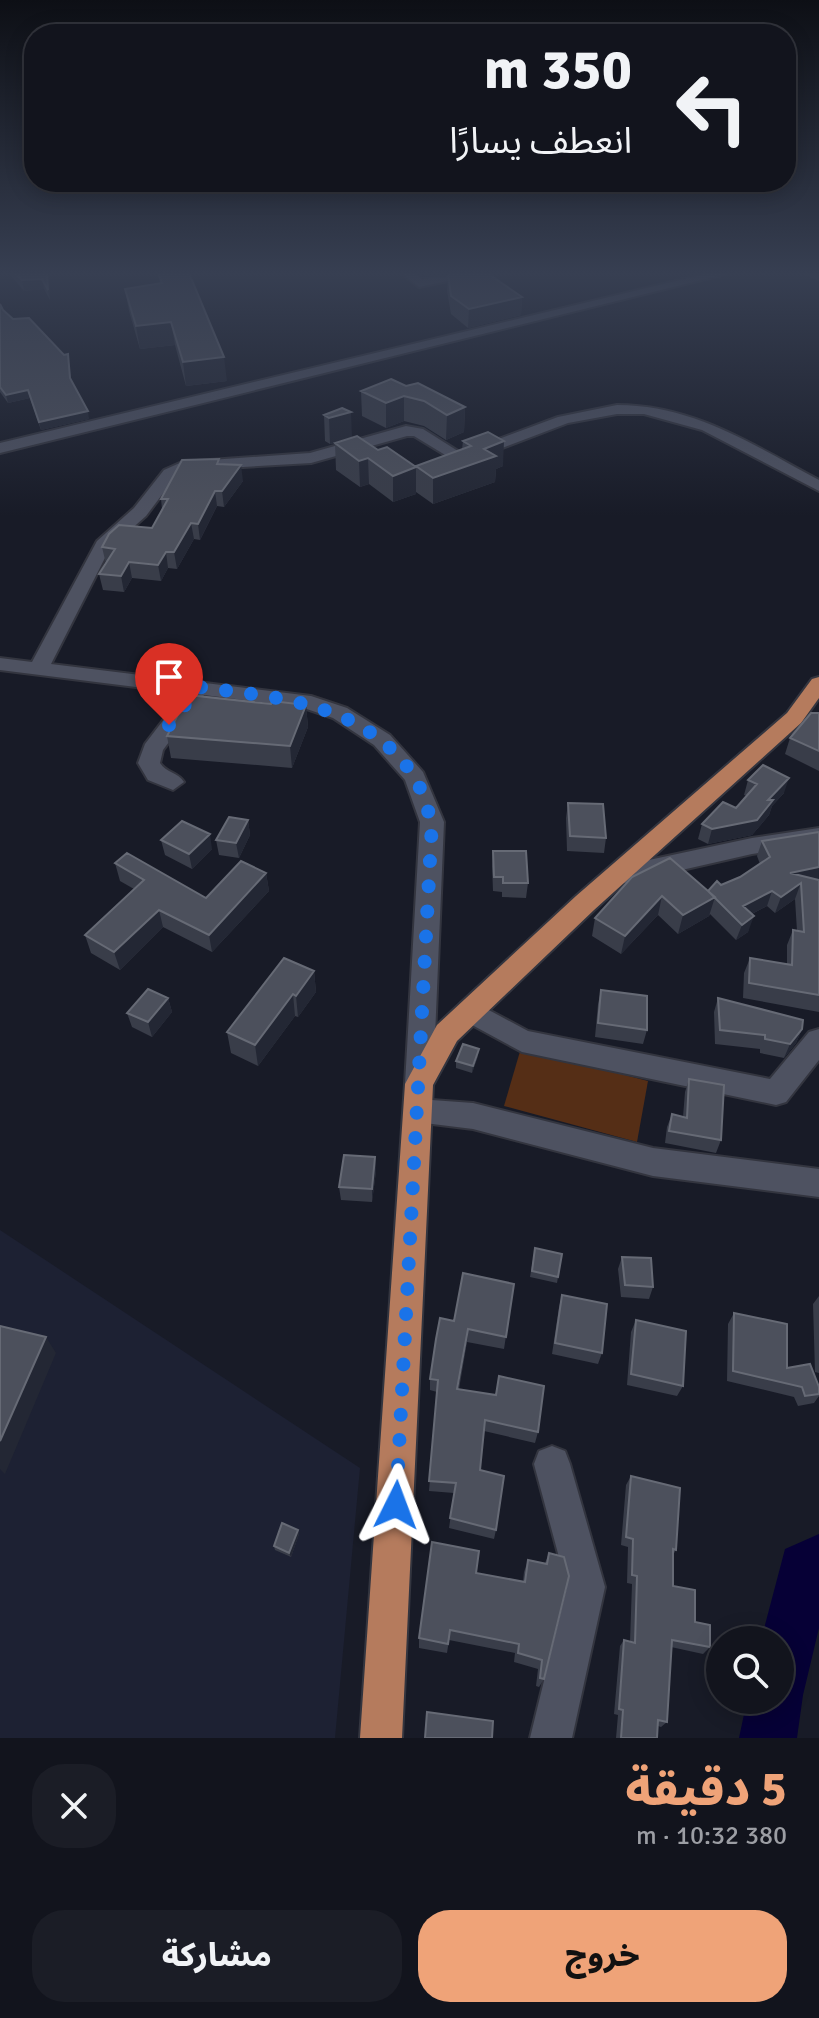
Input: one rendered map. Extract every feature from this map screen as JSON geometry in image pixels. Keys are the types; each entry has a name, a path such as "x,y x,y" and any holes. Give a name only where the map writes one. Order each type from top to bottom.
{"main road":[{"path":"381,1738 418,1098 447,1033 616,876 794,718 819,683"}],"street":[{"path":"0,448 389,354"},
{"path":"434,470 589,414 608,410 653,410 695,424 819,486"},
{"path":"38,669 103,545 140,512 170,473 188,465 311,458 412,431 460,459"},
{"path":"355,446 380,461"},
{"path":"0,664 304,701 340,713 382,740 415,777 432,822 418,1098 473,1116 653,1162 819,1183"},
{"path":"173,782 156,775 149,763 153,749 199,687"},
{"path":"616,876 752,846 819,836"},
{"path":"470,1011 522,1041 776,1093 819,1040"},
{"path":"551,1738 586,1587 552,1464"}],"shaded area":[{"path":"521,1048 648,1081 637,1142 504,1106"},
{"path":"0,1230 360,1468 335,1738 0,1738"}],"building":[{"path":"0,354 68,354 70,378 88,411 39,422 28,390 6,395 0,387"},
{"path":"181,354 223,354 224,357 183,362"},
{"path":"391,379 406,386 418,383 465,407 447,415 424,401 404,396 386,403 361,391"},
{"path":"342,408 351,412 329,418 324,415"},
{"path":"488,432 504,441 484,449 496,456 433,478 416,466 471,446 463,441"},
{"path":"357,436 378,450 387,447 416,467 393,476 368,458 359,461 335,443"},
{"path":"219,459 217,464 241,465 222,491 215,491 198,524 191,523 174,552 166,552 158,565 129,562 121,576 99,574 115,549 102,547 109,534 119,525 152,528 168,499 161,499 182,460"},
{"path":"188,695 306,705 290,746 167,736"},
{"path":"811,713 819,713 819,751 790,738"},
{"path":"763,765 789,778 768,800 773,800 757,820 712,829 702,824 723,802 736,808 757,784 748,780"},
{"path":"568,803 603,804 606,838 570,836"},
{"path":"229,817 248,820 236,843 216,840"},
{"path":"182,821 210,834 189,854 161,840"},
{"path":"819,832 819,867 790,873 819,880 819,995 749,983 750,958 792,965 793,930 804,932 801,883 781,897 772,891 743,906 754,916 742,925 708,891 717,881 721,885 740,877 770,857 762,841"},
{"path":"493,851 526,851 528,883 503,883 503,877 494,877"},
{"path":"127,853 206,898 241,861 266,873 209,935 159,910 114,952 85,935 144,880 115,863"},
{"path":"670,858 715,897 683,915 662,896 625,936 595,918 632,877"},
{"path":"284,958 314,971 255,1045 227,1032"},
{"path":"148,989 168,998 148,1022 127,1013"},
{"path":"601,990 647,996 647,1030 598,1023"},
{"path":"718,998 803,1020 802,1029 790,1044 765,1039 765,1035 720,1030"},
{"path":"463,1044 479,1049 473,1066 456,1061"},
{"path":"689,1079 724,1085 721,1140 669,1131 672,1114 687,1118"},
{"path":"344,1155 375,1157 372,1189 339,1187"},
{"path":"535,1248 562,1254 558,1277 532,1271"},
{"path":"622,1257 651,1258 653,1287 625,1285"},
{"path":"463,1273 514,1284 506,1337 468,1329 457,1389 496,1395 499,1376 544,1386 538,1432 485,1420 480,1470 504,1476 496,1530 450,1518 456,1483 429,1481 438,1380 430,1379 436,1339 440,1318 454,1321"},
{"path":"562,1295 607,1304 602,1353 555,1343"},
{"path":"734,1313 787,1324 787,1368 810,1364 819,1394 805,1396 802,1387 733,1371"},
{"path":"636,1320 686,1331 683,1386 631,1374"},
{"path":"0,1326 46,1337 0,1441"},
{"path":"631,1476 680,1488 676,1550 673,1549 673,1586 695,1590 695,1622 710,1626 706,1626 706,1646 672,1640 667,1722 658,1720 657,1738 621,1738 623,1710 619,1709 624,1640 635,1643 637,1576 632,1575 633,1539 626,1537"},
{"path":"282,1523 298,1530 289,1553 274,1546"},
{"path":"432,1542 479,1551 476,1573 525,1582 528,1560 547,1564 549,1553 564,1557 569,1576 544,1679 540,1678 542,1660 518,1653 519,1644 450,1630 448,1644 419,1638"},
{"path":"427,1712 493,1721 492,1738 425,1738"}],"waterway":[{"path":"792,1626 804,1568 819,1561"},
{"path":"768,1738 773,1714"}],"route":[{"path":"169,725 199,687 304,701 340,713 382,740 415,777 432,822 396,1505"}]}
